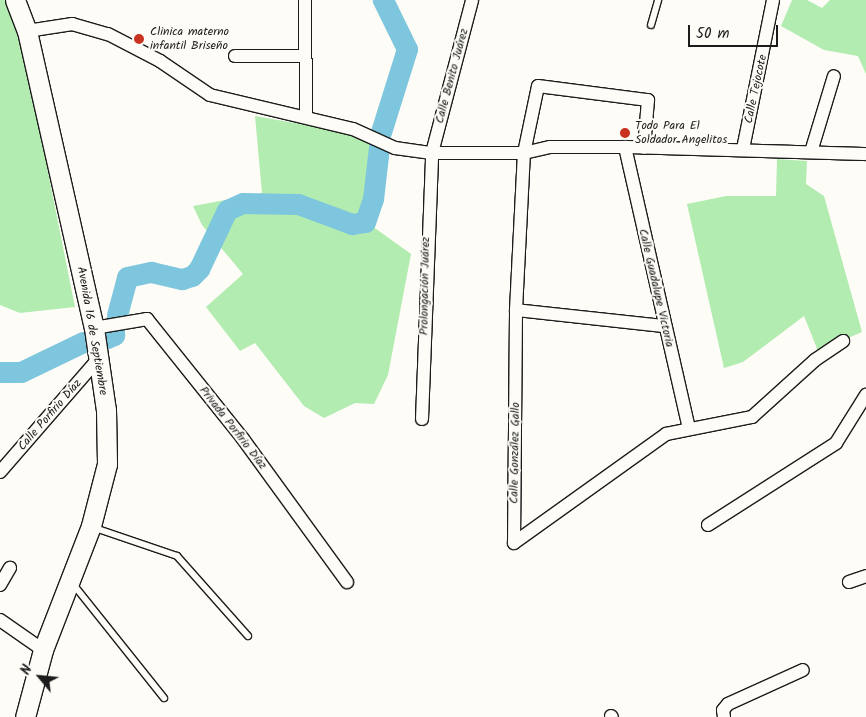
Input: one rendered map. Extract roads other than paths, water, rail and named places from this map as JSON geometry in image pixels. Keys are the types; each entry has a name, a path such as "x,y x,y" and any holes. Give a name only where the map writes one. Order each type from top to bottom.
{"main road":[{"name":"Avenida 16 de Septiembre","path":"15,0 27,31 94,328 99,358 107,464 91,526 43,650 24,717"}],"street":[{"path":"305,0 306,117"},
{"name":"Calle Benito Juárez","path":"432,153 472,0"},
{"name":"Calle Tejocote","path":"743,149 773,0"},
{"path":"27,31 72,24 108,34 160,61 210,95 233,104 306,117 354,129 395,148 432,153 524,153 550,147 743,149 866,154"},
{"path":"235,56 305,56"},
{"path":"811,152 834,76"},
{"name":"Calle González Gallo","path":"644,148 648,100 538,86 524,153 516,310 514,543 666,434 689,428"},
{"name":"Calle Guadalupe Victoria","path":"626,148 664,326 689,428"},
{"name":"Prolongación Juárez","path":"422,420 432,153"},
{"path":"516,310 664,326"},
{"name":"Privada Porfirio Díaz","path":"94,328 147,319 243,439 347,582"},
{"path":"689,428 700,430 752,417 815,360 843,341"},
{"name":"Calle Porfirio Díaz","path":"0,472 99,358"},
{"path":"708,525 836,443 866,396"},
{"path":"0,586 10,568"},
{"path":"850,582 866,576"},
{"path":"0,620 43,650"},
{"path":"724,717 723,710 728,704 803,670"}],"lane":[{"path":"651,25 658,0"},
{"path":"91,526 177,556 248,636"},
{"path":"70,581 164,698"}],"waterway":[{"path":"381,132 407,49 383,0"},
{"path":"117,315 127,277 151,272 182,279 192,276 199,269 227,210 243,203 298,204 352,224 365,222 373,199 379,147"},
{"path":"107,338 114,335 114,325"},
{"path":"0,372 21,372 83,342"}],"place":[{"name":"Clinica materno infantil Briseño","path":"139,39"},
{"name":"Todo Para El Soldador Angelitos","path":"625,133"}]}
